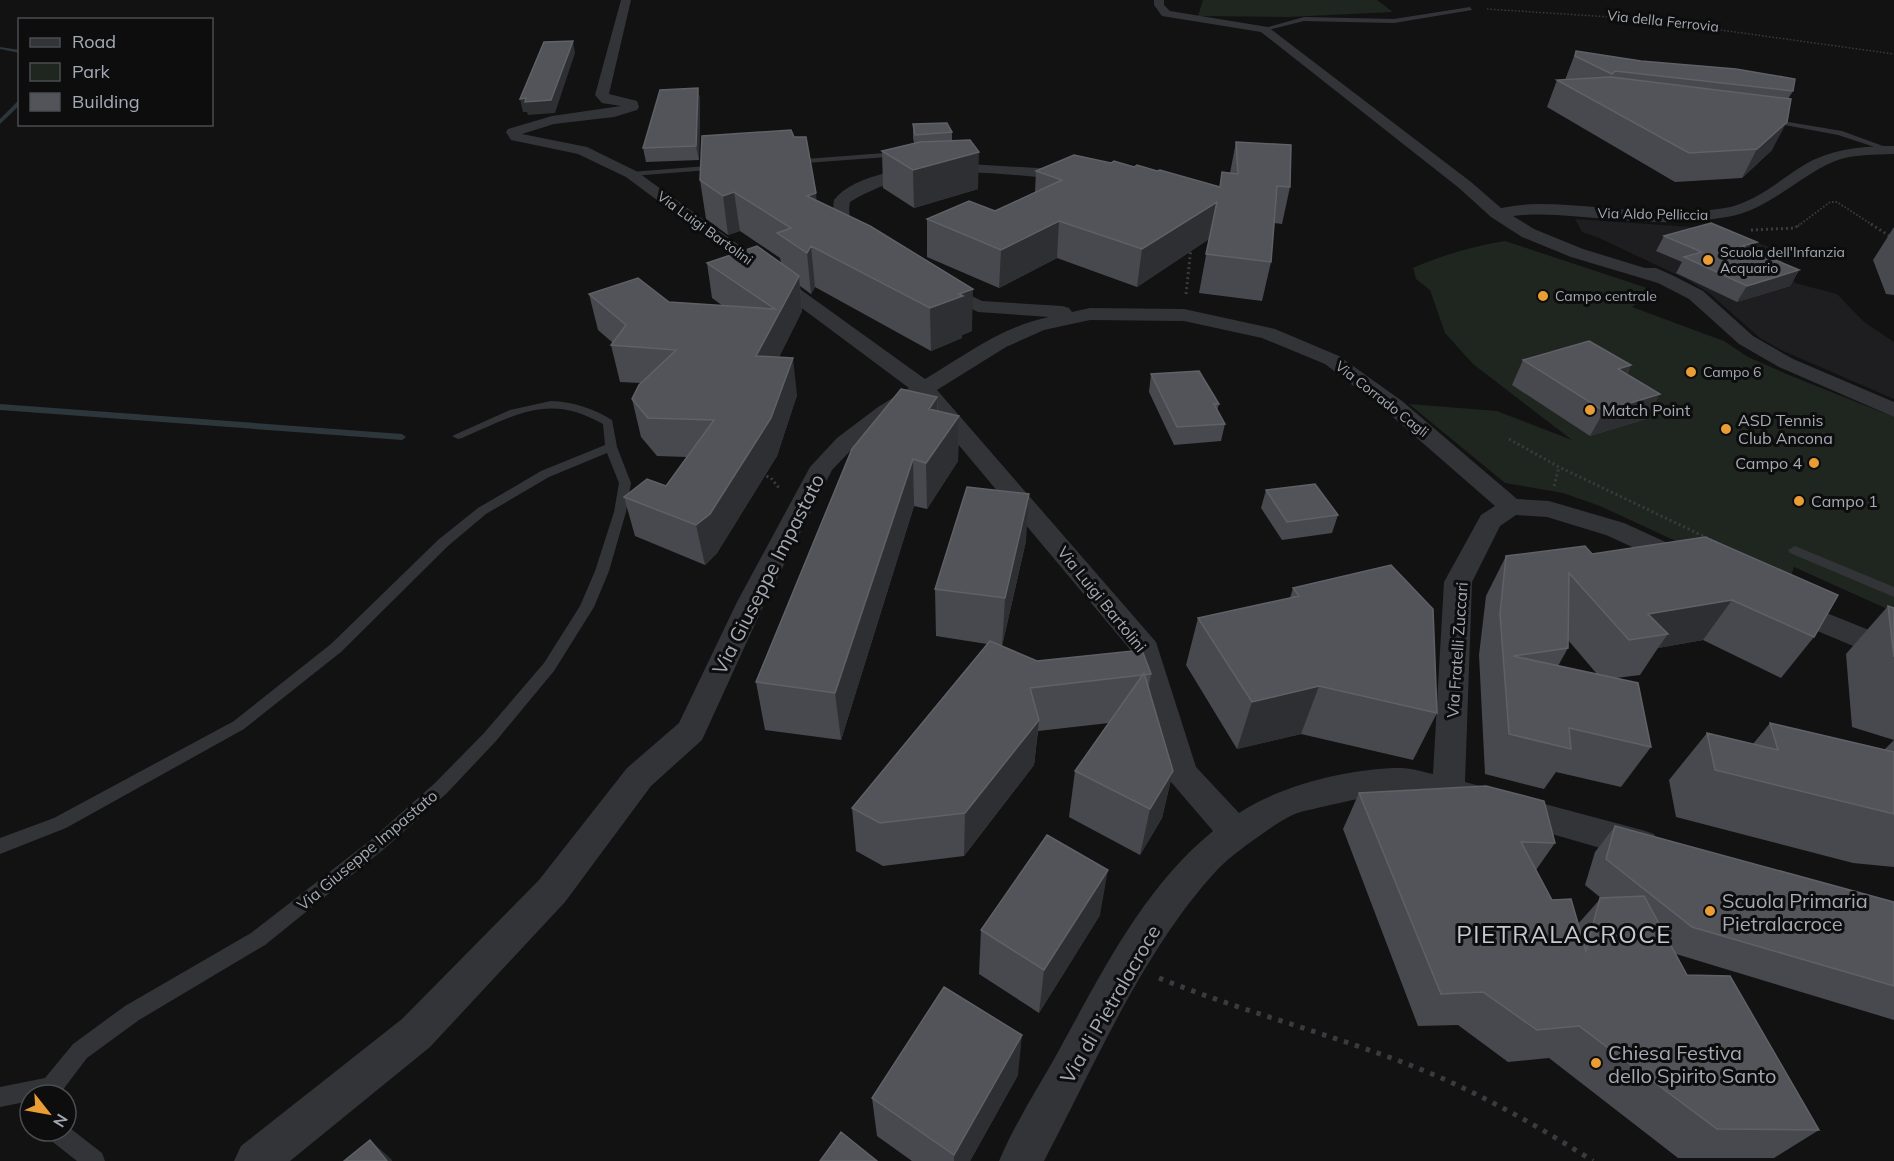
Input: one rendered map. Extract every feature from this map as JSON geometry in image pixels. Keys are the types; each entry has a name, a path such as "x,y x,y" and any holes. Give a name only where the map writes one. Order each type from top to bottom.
{"street":[{"name":"Via Luigi Bartolini","path":"626,0 602,95 607,100 632,104 632,107 614,112 552,120 513,132 516,136 592,153 631,174 924,389 1135,651 1182,772 1236,833"},
{"path":"1160,0 1159,5 1166,14 1264,29 1465,185 1505,212 1528,233 1577,253 1667,280"},
{"name":"Via Aldo Pelliccia","path":"1505,212 1539,208 1702,217 1729,213 1752,206 1832,158 1892,150"},
{"path":"880,251 847,229 839,213 842,200 857,189 881,178 912,170 952,168 1089,177"},
{"path":"1505,212 1557,231 1667,280 1696,295 1746,340 1786,363 1894,410"},
{"name":"Via Aldo Pelliccia","path":"1557,231 1554,222 1556,216 1581,212"},
{"path":"1528,233 1557,231"},
{"name":"Via Corrado Cagli","path":"931,282 978,306 1090,314 1184,315 1268,333 1332,360 1394,406 1511,507"},
{"path":"924,389 999,342 978,306"},
{"name":"Via Corrado Cagli","path":"999,342 1038,325 1090,314"},
{"name":"Via Giuseppe Impastato","path":"256,1161 416,1033 552,891 639,777 691,731 756,592 822,466 853,436 924,389"},
{"path":"1511,507 1549,509 1615,529 1703,569"},
{"name":"Via Fratelli Zuccari","path":"1448,791 1458,582 1490,521 1511,507"},
{"path":"1766,598 1894,652"},
{"name":"Via di Pietralacroce","path":"1021,1161 1128,965 1173,897 1207,857 1236,833 1261,816 1294,799 1329,791 1402,781 1448,791 1670,853"}],"lane":[{"path":"1264,29 1304,18 1394,21 1470,9"},
{"name":"Via Aldo Pelliccia","path":"1758,119 1839,133 1892,150"},
{"path":"778,163 908,153"},
{"name":"Via Luigi Bartolini","path":"631,174 730,166"},
{"name":"Via Giuseppe Impastato","path":"56,1083 80,1051 123,1019 258,939 369,852 441,788 490,736 549,666 588,607 612,542 625,483 611,447 608,422 596,413 575,405 550,404 514,410 458,436"},
{"path":"0,846 60,823 239,725 336,648 443,543 482,511 545,474 611,447"},
{"path":"1795,550 1894,592"},
{"name":"Via Giuseppe Impastato","path":"0,1097 18,1095"},
{"path":"72,1143 94,1161"}],"path":[{"name":"Via della Ferrovia","path":"1470,9 1534,9 1634,17 1708,25 1884,53"},
{"path":"1884,53 1894,54"},
{"path":"1702,217 1724,228 1756,230 1795,228 1830,202 1837,202 1894,238"},
{"path":"1184,315 1192,237"},
{"path":"759,472 771,478 782,491"},
{"path":"1128,965 1189,990 1315,1031 1445,1080 1538,1126 1593,1161"}],"shaded area":[{"path":"1575,219 1722,229 1769,247 1782,261 1795,283 1837,294 1864,322 1894,342 1894,399 1781,350 1760,338 1709,293 1688,280 1582,232"}],"green space":[{"path":"1203,0 1377,0 1393,12 1288,17 1198,16"},
{"name":"ASD Tennis Club Ancona","path":"1505,241 1653,290 1632,307 1724,341 1748,357 1894,417 1894,612 1794,567 1786,592 1600,506 1563,493 1505,483 1409,404 1497,411 1572,440 1473,364 1445,333 1430,290 1416,279 1413,268 1458,252"}],"building":[{"path":"573,41 551,100 525,102 526,98 520,99 544,42"},
{"path":"1576,51 1641,61 1736,69 1795,79 1793,91 1615,71 1612,74 1575,56"},
{"path":"1611,77 1791,99 1787,122 1757,149 1689,153 1557,80"},
{"path":"698,88 696,146 643,148 660,90"},
{"path":"947,123 952,132 915,135 913,124"},
{"path":"791,130 794,137 806,137 816,193 807,196 870,226 973,289 959,294 963,296 930,308 811,246 807,253 777,233 791,228 734,192 723,196 700,180 702,136"},
{"path":"970,140 979,152 913,170 882,151 920,142"},
{"path":"1236,142 1291,145 1290,187 1277,186 1271,262 1206,254 1217,202 1142,249 1059,221 1001,250 927,219 969,201 995,211 1062,180 1036,171 1074,155 1160,170 1220,187 1222,172 1238,174"},
{"path":"1711,223 1757,242 1742,246 1799,270 1747,286 1684,257 1702,252 1664,236"},
{"path":"757,246 799,276 756,356 793,358 771,418 710,514 696,525 624,497 647,479 666,486 714,420 648,418 632,399 639,385 676,350 611,345 626,325 589,294 638,278 669,302 775,309 707,263"},
{"path":"1589,341 1631,365 1618,369 1660,394 1604,411 1523,360"},
{"path":"1199,371 1219,404 1214,404 1225,424 1177,427 1151,374"},
{"path":"901,389 937,397 929,409 959,416 926,463 913,459 835,693 756,682 852,449"},
{"path":"1315,484 1338,515 1287,522 1266,490"},
{"path":"967,487 1029,494 1005,598 935,589"},
{"path":"1705,537 1838,595 1814,637 1732,600 1648,614 1668,634 1629,640 1569,573 1568,648 1513,656 1638,683 1651,747 1569,728 1571,749 1509,734 1500,614 1506,556 1585,546 1592,554"},
{"path":"1391,565 1433,609 1437,713 1319,686 1252,702 1198,618 1299,596 1293,588"},
{"path":"1888,606 1894,608 1894,657"},
{"path":"990,641 1037,661 1142,650 1151,674 1030,688 1039,720 965,813 880,823 852,808"},
{"path":"1144,673 1173,771 1150,809 1075,771"},
{"path":"1770,723 1894,752 1894,814 1715,770 1707,733 1778,750"},
{"path":"1486,786 1544,801 1555,843 1521,842 1552,900 1571,899 1586,951 1600,898 1644,896 1687,975 1730,976 1819,1130 1717,1129 1579,1026 1537,1030 1483,992 1441,994 1359,793"},
{"path":"1615,826 1894,902 1894,986 1692,927 1606,859"},
{"path":"1047,835 1108,870 1044,970 981,930"},
{"path":"944,987 1022,1035 954,1155 872,1098"},
{"path":"841,1132 877,1161 820,1161"},
{"path":"370,1140 387,1161 344,1161"}],"waterway":[{"path":"0,48 18,52"},
{"path":"0,122 18,104"},
{"path":"0,407 402,437"}],"place":[{"name":"Scuola dell'Infanzia Acquario","path":"1708,260"},
{"name":"Campo centrale","path":"1543,296"},
{"name":"Campo 6","path":"1691,372"},
{"name":"Match Point","path":"1590,410"},
{"name":"ASD Tennis Club Ancona","path":"1726,429"},
{"name":"Campo 4","path":"1814,463"},
{"name":"Campo 1","path":"1799,501"},
{"name":"Scuola Primaria Pietralacroce","path":"1710,911"},
{"name":"Chiesa Festiva dello Spirito Santo","path":"1596,1063"}],"district":[{"name":"PIETRALACROCE","path":"1564,934"}]}
